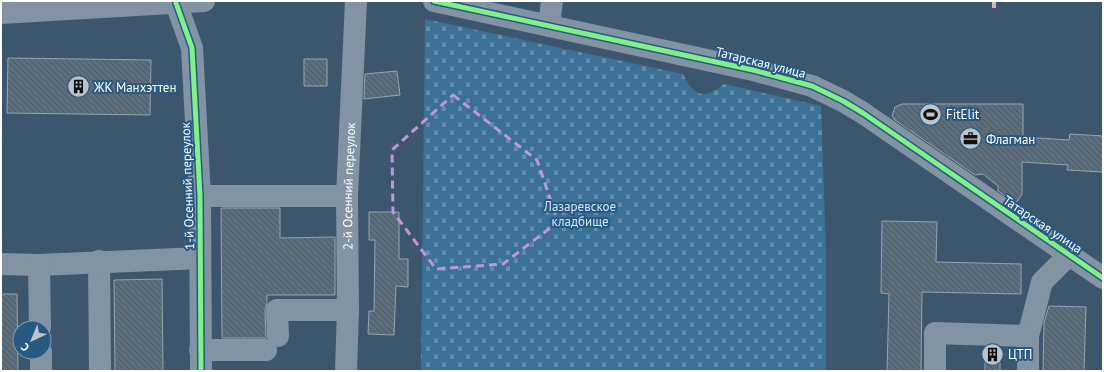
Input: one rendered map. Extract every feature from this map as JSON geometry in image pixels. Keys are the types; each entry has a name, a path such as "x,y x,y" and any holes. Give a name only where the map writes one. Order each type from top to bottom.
{"street":[{"path":"1,14 204,1"},
{"name":"2-й Осенний переулок","path":"346,371 348,310 347,196 356,1"},
{"name":"Татарская улица","path":"434,1 753,70 812,86 843,101 862,113 1103,278"},
{"path":"549,26 552,1"},
{"name":"1-й Осенний переулок","path":"176,3 192,48 200,196 201,360"},
{"path":"200,196 347,196"},
{"path":"1028,371 1028,336 1042,282 1069,255"},
{"path":"1,264 39,265 99,261 200,258"},
{"path":"99,261 100,371"},
{"path":"39,265 40,320"},
{"path":"201,360 272,343 278,310 348,310"},
{"path":"935,371 935,333 1028,336"},
{"path":"41,360 41,371"}],"highlighted area":[{"path":"453,95 537,160 558,222 503,264 436,269 393,212 392,150"}],"green space":[{"name":"Лазаревское кладбище","path":"425,19 683,74 691,88 700,94 711,92 724,84 821,106 826,250 826,371 421,371"}],"building":[{"name":"ЖК Манхэттен","path":"8,58 151,60 150,115 7,113"},
{"path":"304,59 327,59 327,86 304,86"},
{"path":"397,71 400,95 364,99 365,74"},
{"name":"Флагман","path":"902,104 1023,104 1023,137 1069,140 1070,134 1103,136 1103,172 1067,170 1068,165 1022,162 1022,194 1016,203 998,191 998,186 983,174 975,175 895,120 892,116 895,107"},
{"path":"221,208 280,208 280,238 335,237 335,295 267,295 265,310 266,338 222,338"},
{"path":"369,212 399,212 399,259 408,259 408,287 396,286 394,335 368,334 369,311 374,311 375,240 369,240"},
{"path":"882,221 937,222 936,262 1021,264 1021,294 922,292 921,371 887,371 889,294 881,293"},
{"path":"162,279 163,371 115,371 114,280"},
{"path":"1,294 17,294 17,320 12,320 12,360 18,360 18,371 1,371"},
{"path":"1049,306 1086,307 1084,371 1043,371 1044,322"},
{"name":"ЦТП","path":"985,347 1000,348 1000,371 985,371"}],"marked path":[{"path":"994,1 994,8"}],"cycle path":[{"path":"434,1 753,70 812,86 843,101 863,113 1103,278"},
{"path":"176,3 192,48 200,196 201,371"}],"place":[{"name":"ЖК Манхэттен","path":"79,87"},
{"name":"FitElit","path":"930,114"},
{"name":"Флагман","path":"971,139"},
{"name":"ЦТП","path":"993,354"}]}
